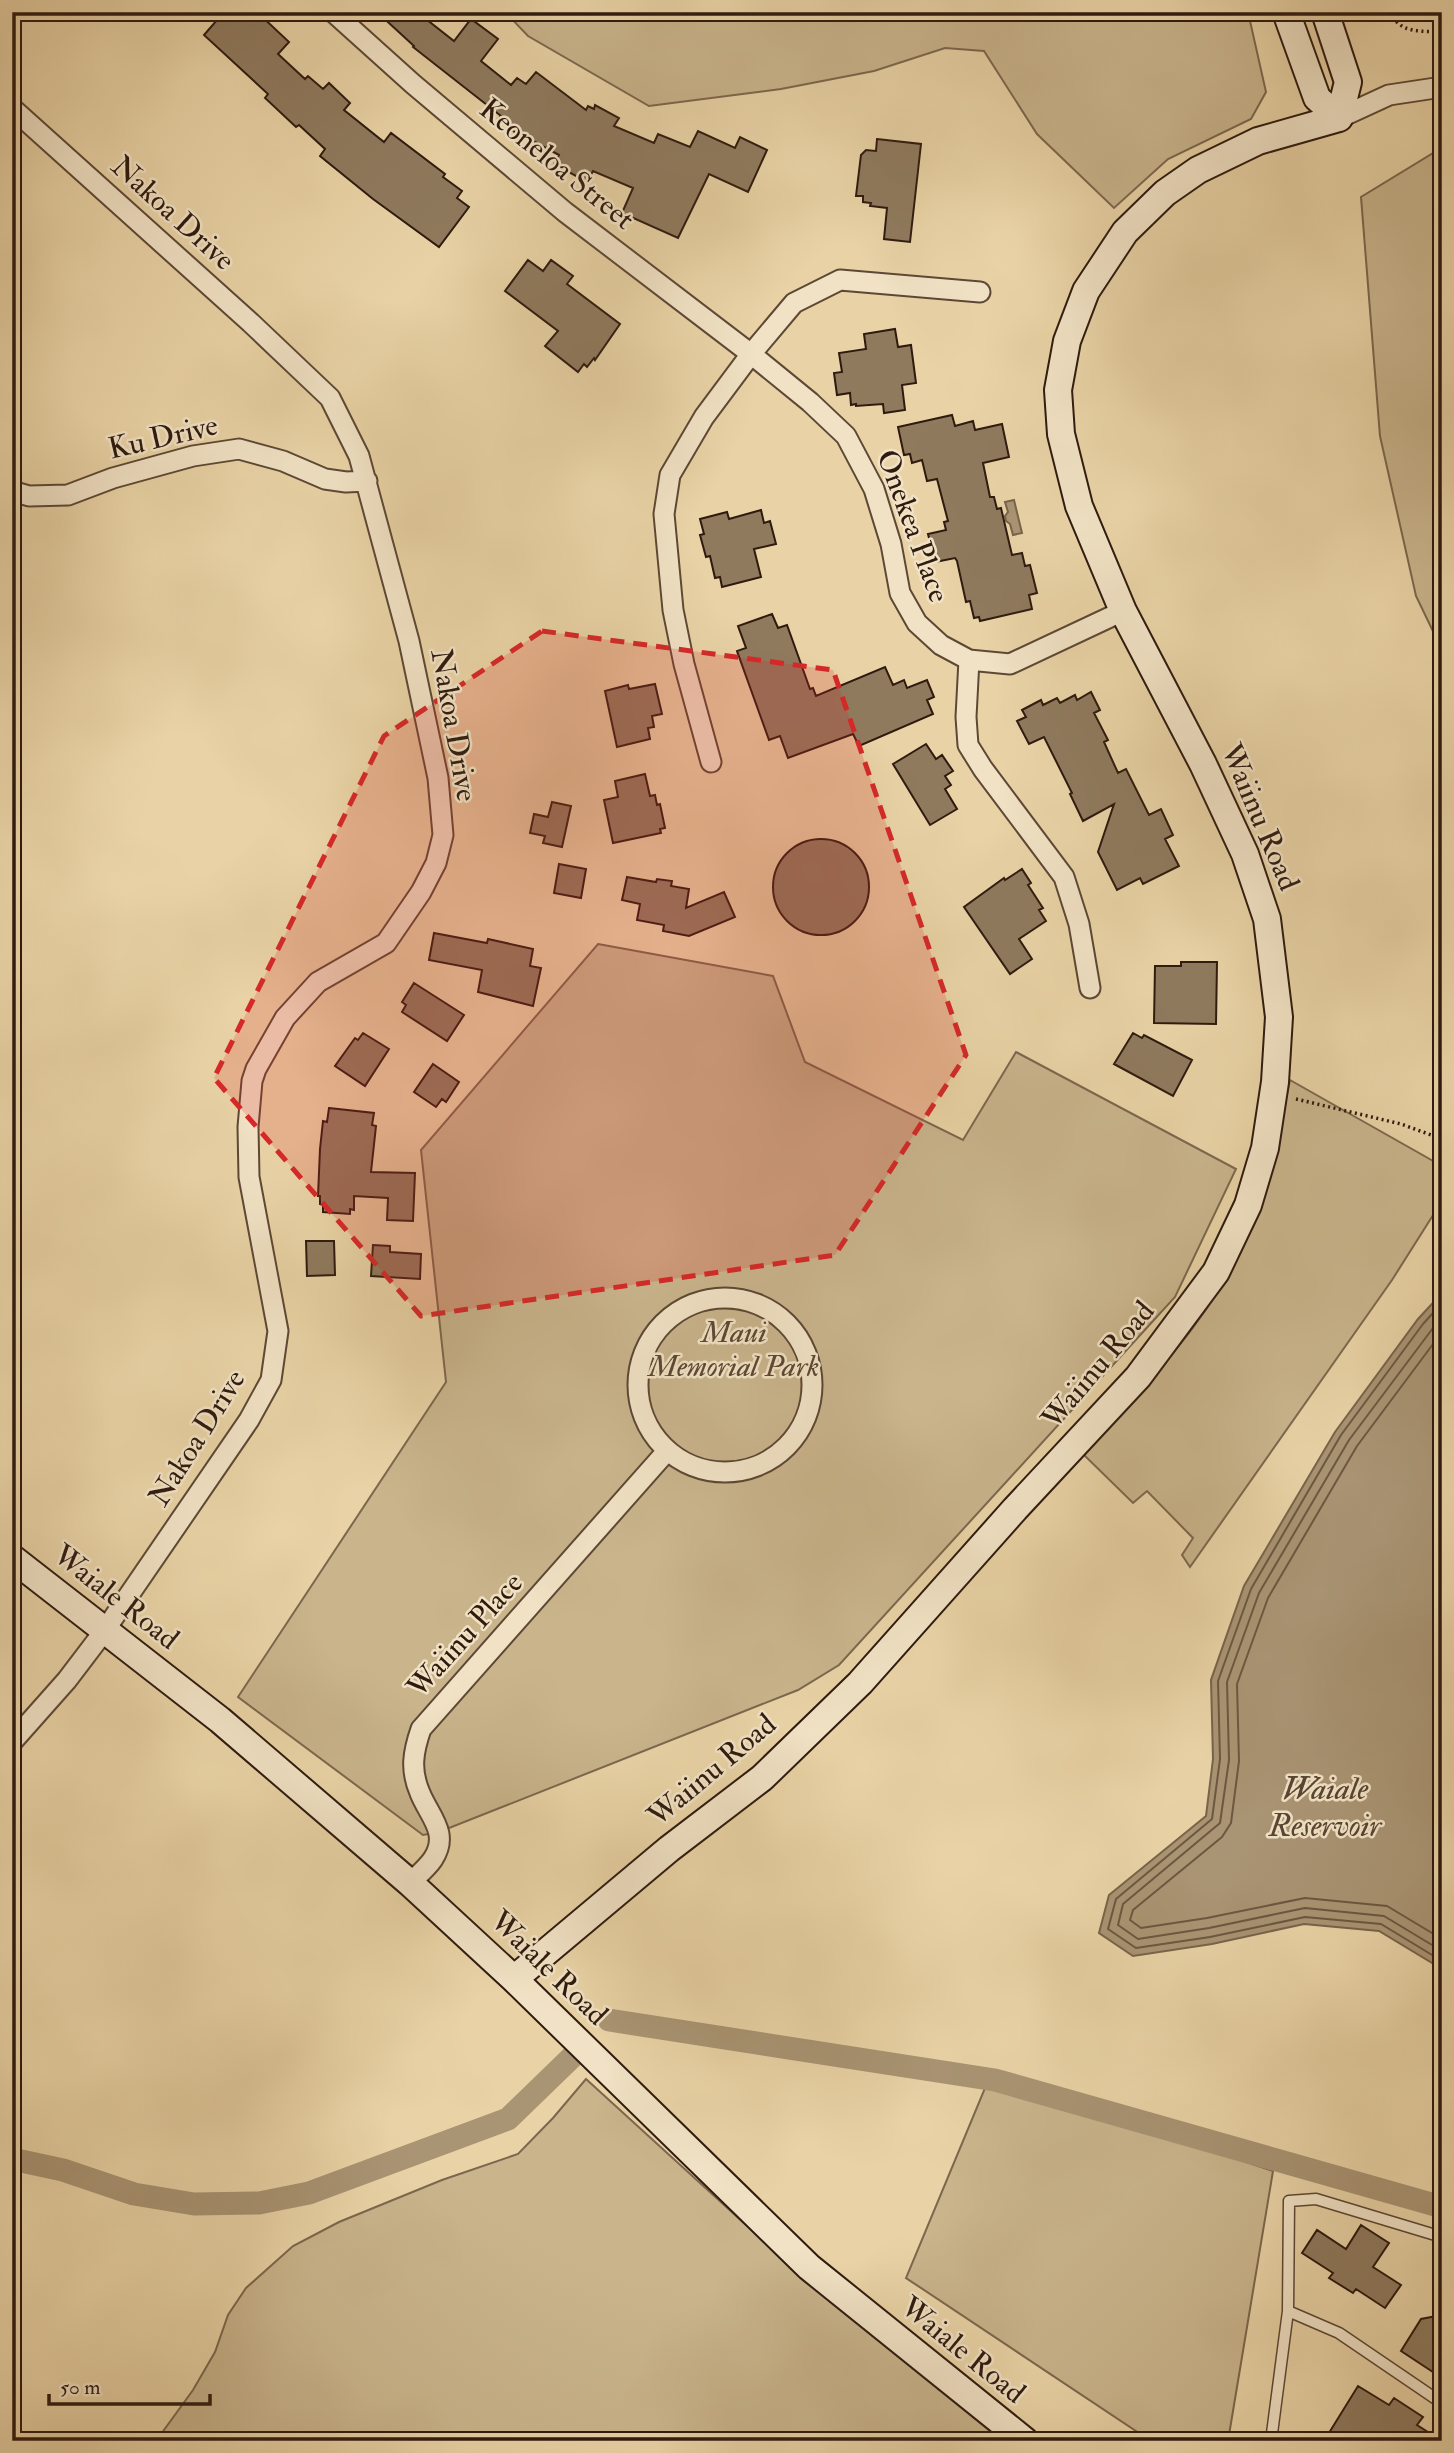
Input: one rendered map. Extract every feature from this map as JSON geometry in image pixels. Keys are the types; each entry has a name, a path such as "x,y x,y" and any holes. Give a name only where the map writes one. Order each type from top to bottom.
{"street":[{"name":"Keoneloa Street","path":"333,12 413,84 565,212 751,354"},
{"path":"1286,12 1317,99 1339,118"},
{"path":"1325,12 1348,82 1339,118"},
{"path":"1339,118 1389,95 1442,87"},
{"name":"Nakoa Drive","path":"12,108 251,323 330,398 359,456 409,642 438,778 443,835 436,863 421,892 386,943 318,982 285,1018 256,1069 252,1082 248,1127 249,1177 278,1331 271,1380 249,1420 105,1630 67,1680 12,1742"},
{"name":"Waiinu Road","path":"514,1979 669,1849 762,1778 860,1683 1014,1509 1138,1377 1216,1272 1248,1205 1265,1148 1273,1094 1279,1017 1267,919 1245,854 1203,764 1123,611 1079,506 1061,434 1058,390 1067,341 1086,291 1125,232 1165,193 1198,170 1258,141 1339,118"},
{"path":"711,762 684,664 673,610 664,514 670,475 704,417 751,354 794,303 840,280 980,292"},
{"name":"Onekea Place","path":"751,354 810,402 846,436 873,489 891,544 900,593 917,623 941,645 969,660 1010,664 1123,611"},
{"name":"Ku Drive","path":"12,491 29,496 68,495 113,478 193,456 239,449 283,461 325,479 367,481"},
{"path":"969,660 966,717 968,745 1064,877 1079,924 1090,988"},
{"path":"719,1297 753,1302 783,1319 804,1346 813,1379 808,1413 791,1443 764,1464 731,1472 697,1468 667,1451 646,1424 638,1391 642,1357 659,1327 686,1307 719,1297"},
{"name":"Waiinu Place","path":"410,1883 433,1859 439,1846 438,1824 420,1795 414,1775 413,1751 421,1729 667,1451"},
{"name":"Waiale Road","path":"12,1558 220,1720 410,1883 514,1979 809,2267 1025,2441"}],"lane":[{"path":"1271,2441 1288,2311 1289,2201 1316,2199 1442,2237"},
{"path":"1288,2311 1339,2333 1442,2403"}],"path":[{"path":"1391,12 1396,23 1402,27 1442,32"},
{"path":"1273,1094 1401,1124 1442,1139"}],"highlighted area":[{"path":"542,631 833,670 966,1055 835,1255 421,1316 214,1078 384,736"}],"green space":[{"path":"505,12 1248,12 1266,92 1251,119 1168,159 1114,208 1037,134 984,51 945,48 874,71 781,89 649,106 528,36"},
{"path":"1442,137 1442,650 1416,596 1380,436 1361,197 1433,153"},
{"name":"Maui Memorial Park","path":"598,944 773,976 805,1062 963,1140 1016,1052 1236,1169 1175,1297 839,1665 798,1690 439,1832 423,1835 238,1697 446,1382 421,1150"},
{"path":"1290,1080 1442,1166 1442,1201 1392,1280 1190,1567 1182,1555 1193,1538 1147,1491 1133,1503 1082,1453 1170,1357 1209,1306 1226,1278 1242,1249 1259,1208"},
{"path":"990,2076 1273,2171 1228,2441 1151,2441 906,2278"},
{"path":"586,2079 802,2276 1013,2441 156,2441 193,2390 215,2352 228,2315 246,2288 293,2246 339,2222 442,2180 518,2154"}],"water":[{"path":"1014,500 1022,533 1013,535 1010,524 1006,521 1008,512 1005,502"},
{"name":"Waiale Reservoir","path":"1442,1293 1442,1969 1379,1931 1304,1924 1212,1944 1133,1956 1099,1933 1109,1895 1206,1816 1213,1759 1211,1680 1244,1586 1335,1432 1418,1319"}],"building":[{"path":"224,12 257,12 289,42 278,54 305,79 308,76 323,89 329,83 350,103 344,110 384,142 391,133 445,174 443,177 462,191 457,198 469,207 439,247 320,156 325,149 265,98 268,94 204,35"},
{"path":"377,12 417,12 454,41 471,19 498,39 481,61 511,85 517,78 526,84 536,72 586,110 588,106 594,109 595,105 619,118 614,126 654,143 658,134 690,147 698,131 735,148 740,137 767,150 748,192 709,174 678,238 622,213 633,188 593,171 587,182 554,164 559,155 524,136 522,138 498,119 501,116 413,47"},
{"path":"877,139 921,144 910,242 884,239 887,208 870,206 871,203 863,202 863,196 856,196 861,155 866,150 876,151"},
{"path":"528,260 543,271 551,260 573,276 567,284 620,324 595,360 594,358 587,367 584,364 578,372 545,346 558,331 505,291"},
{"path":"895,329 898,347 911,345 916,383 902,385 905,410 884,413 883,404 856,406 851,405 850,393 837,395 834,373 842,372 839,353 866,349 864,334"},
{"path":"952,415 955,426 973,421 975,430 1002,424 1009,457 983,463 990,497 994,497 997,509 1001,508 1012,555 1022,553 1025,566 1030,565 1037,593 1029,595 1032,609 980,621 979,617 974,618 970,601 966,602 955,558 935,562 928,534 946,530 944,522 948,521 937,479 927,481 922,460 912,463 910,454 904,455 898,427"},
{"path":"761,510 764,523 770,521 776,544 754,549 761,577 722,587 720,577 715,578 710,556 706,557 700,535 704,534 700,519 727,512 729,519"},
{"path":"772,614 778,628 787,625 810,689 813,688 816,696 885,667 893,685 904,680 907,688 927,680 934,697 927,700 933,714 859,746 853,734 788,758 780,736 769,740 737,651 746,648 738,626"},
{"path":"655,684 662,714 652,716 654,727 648,728 650,739 617,747 605,691 628,685 629,689"},
{"path":"1091,692 1100,710 1094,713 1108,740 1104,742 1118,773 1126,769 1149,815 1161,809 1173,835 1165,839 1179,866 1143,884 1140,878 1117,890 1098,852 1114,804 1083,821 1044,737 1029,744 1017,721 1026,717 1022,710 1041,700 1043,705 1057,698 1060,703 1075,695 1077,700"},
{"path":"926,744 936,759 942,755 953,771 945,776 951,785 945,789 957,809 930,825 893,764"},
{"path":"645,774 650,796 655,795 657,805 660,804 665,828 660,829 661,833 613,843 604,800 618,797 615,781"},
{"path":"552,802 571,806 562,847 543,843 545,836 530,833 534,814 548,817"},
{"path":"821,839 839,843 855,853 865,869 869,887 865,905 855,921 839,931 821,935 803,931 787,921 777,905 773,887 777,869 787,853 803,843"},
{"path":"559,864 586,869 581,898 554,893"},
{"path":"1022,869 1031,883 1028,885 1043,908 1039,910 1046,921 1019,939 1032,959 1010,974 964,907 1004,878 1005,880"},
{"path":"627,877 656,882 657,879 672,881 671,886 689,889 686,908 724,892 735,917 689,936 663,931 664,925 637,920 640,904 622,900"},
{"path":"434,933 487,943 488,939 533,949 530,966 541,968 533,1006 478,992 482,970 429,960"},
{"path":"1181,962 1217,962 1216,1024 1154,1023 1155,966 1181,966"},
{"path":"414,983 464,1015 447,1041 402,1012 406,1005 402,1002"},
{"path":"363,1033 389,1049 365,1086 335,1066 355,1038 358,1040"},
{"path":"1133,1033 1142,1038 1144,1035 1192,1060 1173,1096 1114,1064"},
{"path":"433,1064 459,1082 446,1102 442,1099 436,1107 414,1092"},
{"path":"329,1108 374,1113 372,1125 376,1126 371,1172 415,1173 413,1221 387,1220 388,1198 354,1196 354,1210 350,1209 350,1214 323,1212 318,1196 320,1149 323,1121 327,1122"},
{"path":"306,1241 334,1241 335,1275 307,1276"},
{"path":"373,1245 390,1246 390,1252 421,1254 420,1279 371,1276"},
{"path":"1361,2225 1389,2243 1373,2267 1401,2285 1385,2308 1356,2289 1353,2293 1329,2278 1333,2273 1302,2253 1317,2230 1346,2249"},
{"path":"1442,2315 1442,2378 1401,2351 1421,2319"},
{"path":"1358,2386 1389,2405 1394,2398 1423,2417 1417,2425 1442,2441 1324,2441"}],"waterway":[{"path":"609,2020 995,2080 1442,2207"},
{"path":"12,2159 63,2170 134,2194 194,2204 259,2203 309,2193 508,2119 573,2056"}]}
